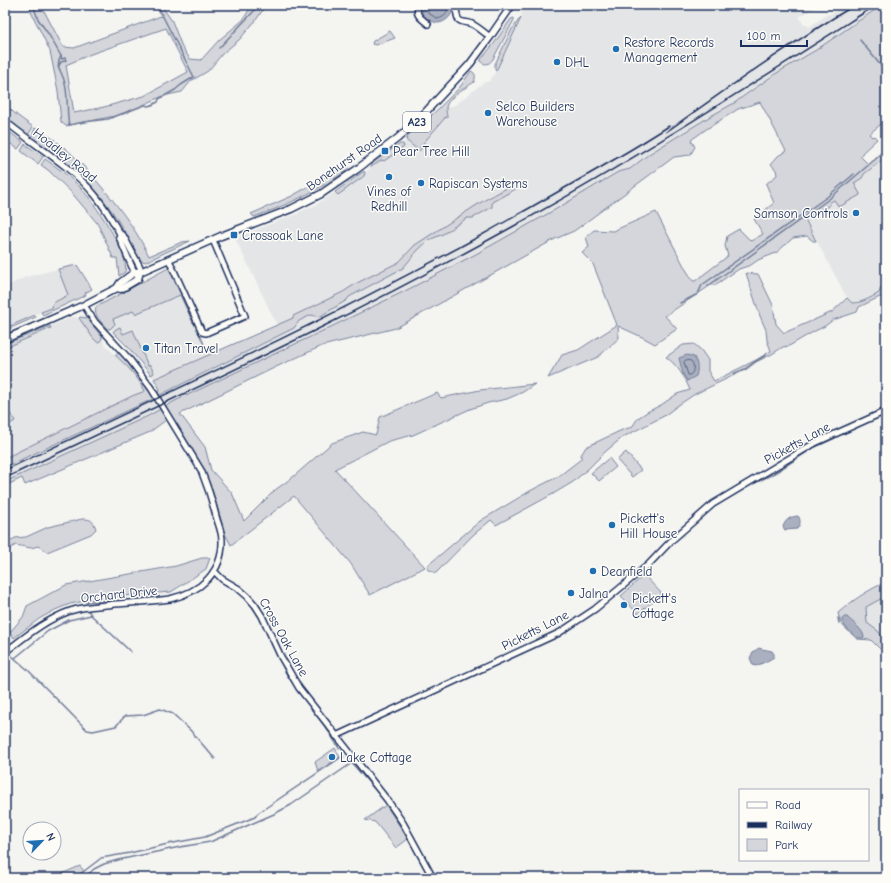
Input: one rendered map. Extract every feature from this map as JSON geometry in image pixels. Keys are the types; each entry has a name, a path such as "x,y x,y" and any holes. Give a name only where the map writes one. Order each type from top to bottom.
{"main road":[{"name":"Bonehurst Road","path":"5,339 117,288 120,283 132,274 292,209 321,194 398,138 422,117 470,64 512,5"}],"street":[{"path":"419,5 417,13 428,24"},
{"path":"455,5 459,20 472,24 490,37"},
{"name":"Hoadley Road","path":"5,121 68,169 86,186 102,204 120,234 123,235 140,267 140,272"},
{"path":"169,260 202,332 206,333 245,316 213,240"},
{"path":"84,304 95,322 130,360 148,384 201,470 219,524 222,540 220,557 214,572"},
{"name":"Picketts Lane","path":"336,736 559,633 595,609 648,565 672,540 713,504 816,443 886,411"},
{"name":"Orchard Drive","path":"5,652 40,626 69,611 82,608 182,597 193,592 202,585 214,572"},
{"name":"Cross Oak Lane","path":"214,572 239,589 255,604 289,673 336,736 388,801 403,823 433,878"}],"shaded area":[{"path":"523,5 817,5 799,17 804,25 809,27 828,14 846,5 882,5 816,50 775,74 736,102 649,154 630,169 618,172 476,254 405,291 175,401 148,416 5,482 5,467 155,398 294,328 299,321 311,315 319,317 347,300 349,297 403,268 418,250 429,240 443,234 492,202 523,185 524,182 415,245 399,262 277,325 235,238 298,214 299,212 314,206 335,192 338,194 364,176 371,167 382,159 404,147 403,144 406,140 420,151 420,147 443,119 443,109 455,105 483,83 490,81 521,18"},
{"path":"886,157 886,284 881,287 879,293 864,301 852,303 847,298 805,219 830,205 829,203 835,200"},
{"path":"170,267 209,355 154,379 127,346 110,329 107,329 96,315 95,311 96,307"},
{"path":"58,269 68,295 53,303 52,308 5,328 5,287 26,277"},
{"path":"73,317 79,318 99,342 102,339 106,346 133,372 145,391 5,458 5,425 6,426 15,421 5,406 5,348 50,328 50,326"},
{"path":"886,596 886,642 878,631 867,623 866,607"}],"green space":[{"path":"29,5 41,5 63,47 74,48 161,16 155,5 161,5 172,21 182,47 190,59 201,60 219,40 243,20 252,5 266,5 256,20 239,40 223,53 208,71 191,81 182,92 163,96 124,114 66,126 61,122 58,91 50,51","holes":["166,28 188,72 144,96 104,107 74,113 66,65 91,54"]},
{"path":"882,5 886,5 886,120 869,134 877,139 860,156 868,164 886,148 886,157 854,183 860,195 839,207 834,200 829,203 830,205 805,219 816,241 813,241 807,236 793,238 776,253 739,269 715,285 711,285 665,316 677,329 655,344 618,326 619,338 598,357 548,378 562,355 578,350 617,325 593,264 582,253 589,247 586,237 594,230 613,231 656,212 693,281 728,256 725,246 727,236 739,229 751,241 763,234 754,219 774,203 766,184 777,175 776,170 771,164 778,156 786,151 760,102 738,109 705,130 691,140 695,147 690,155 674,157 574,231 555,239 396,328 322,346 180,414 205,447 211,470 232,493 244,521 275,490 293,477 332,443 363,432 376,435 380,417 437,393 441,398 480,390 535,384 523,392 507,399 470,409 413,435 389,441 335,469 425,567 370,595 351,564 294,496 231,545 225,534 212,489 202,466 172,417 150,432 25,485 22,478 5,486 5,482 148,416 175,401 405,291 476,254 618,172 630,169 649,154 736,102 775,74 816,50"},
{"path":"514,18 491,62 485,64 481,62 481,59 511,19"},
{"path":"521,18 496,71 495,64 512,29"},
{"path":"390,31 395,38 376,45 372,44 373,41"},
{"path":"471,71 475,75 474,82 457,93 450,100 446,108 447,118 445,117 420,147 422,148 419,151 406,140 409,134 424,123 460,87"},
{"path":"5,105 33,127 28,135 5,117"},
{"path":"35,128 55,140 47,149 31,138"},
{"path":"5,129 23,142 18,149 5,140"},
{"path":"57,142 81,164 109,196 131,225 149,256 182,242 190,241 145,262 142,261 134,251 116,218 98,193 77,171 74,173 72,168 51,152"},
{"path":"25,144 43,157 38,164 21,151"},
{"path":"400,144 403,144 404,147 384,161 382,160 371,167 371,164"},
{"path":"45,159 75,182 101,214 117,241 122,253 125,264 125,272 119,276 117,258 113,258 97,223 71,192 41,165"},
{"path":"346,165 349,169 326,184 303,196 254,217 251,214 292,196"},
{"path":"364,171 364,176 338,195 335,192"},
{"path":"525,182 523,185 492,202 492,207 473,218 467,218 443,234 429,240 418,250 403,268 349,297 347,300 319,317 311,315 299,321 294,328 160,395 158,393 160,389 154,379 293,318 293,316 343,292 357,283 399,262 415,245 483,201 514,184"},
{"path":"77,265 92,289 85,293 86,295 43,315 41,312 52,308 53,303 68,295 58,269"},
{"path":"170,267 206,348 180,295 135,314 133,311 113,319 115,324 110,329 107,329 98,319 95,310 96,307"},
{"path":"746,273 758,274 773,305 776,324 784,333 832,312 847,298 852,303 863,301 879,293 881,287 886,284 886,294 859,307 857,312 833,320 789,346 783,347 756,362 747,369 695,394 664,416 623,437 573,482 496,525 491,520 473,535 436,573 428,570 427,566 480,521 530,491 559,476 581,459 581,455 586,447 622,430 632,427 638,418 647,412 661,405 677,394 690,390 680,372 666,357 683,345 694,344 701,350 708,360 708,371 714,381 771,351 767,340 766,330"},
{"path":"35,315 36,317 5,330 5,328"},
{"path":"79,318 87,318 102,337 99,342 93,338"},
{"path":"50,326 51,328 5,348 5,344"},
{"path":"120,327 123,334 133,330 148,366 150,365 154,373 151,375 127,346 113,332"},
{"path":"120,353 126,358 145,382 155,398 5,467 5,458 145,391 132,372 115,355"},
{"path":"6,407 15,421 6,426 5,408"},
{"path":"626,452 641,470 632,477 617,460"},
{"path":"609,458 616,467 599,481 591,473"},
{"path":"82,519 90,520 94,524 96,529 91,534 47,552 38,546 31,548 16,545 5,551 5,544 15,538 26,537 48,527"},
{"path":"202,558 210,558 206,569 171,592 99,598 70,604 39,619 14,638 10,632 23,617 27,606 66,585 176,566"},
{"path":"644,575 662,594 638,614 621,596"},
{"path":"886,582 886,596 866,607 867,623 878,631 886,642 886,655 871,640 857,639 841,624 838,613 873,588"},
{"path":"335,748 340,757 318,771 315,762"},
{"path":"386,805 408,839 396,848 375,822 365,820"},
{"path":"80,866 84,871 73,878 52,878"}],"water":[{"path":"429,5 450,5 452,13 442,22 434,22 422,14 422,11"},
{"path":"687,355 694,357 697,369 696,376 687,381 683,374 679,358"},
{"path":"797,516 799,517 800,522 797,529 785,530 783,527 786,521"},
{"path":"847,617 860,629 864,635 864,638 856,637 847,629 843,624 842,619"},
{"path":"759,648 772,651 774,657 756,666 753,665 750,658 753,652"}],"waterway":[{"path":"33,5 38,19 61,56"},
{"path":"58,67 61,62 66,60 65,58 62,59 61,56 59,60 59,63 59,66 59,68 66,86 69,125 108,119 145,105 148,106 158,102 159,99 194,77 157,5"},
{"path":"219,48 254,11 257,5"},
{"path":"860,40 886,72"},
{"path":"708,286 829,199 886,150"},
{"path":"680,303 698,294 702,285 827,197 854,174"},
{"path":"733,374 745,369 766,355"},
{"path":"755,483 773,474 813,448 835,438"},
{"path":"84,602 109,600"},
{"path":"88,610 91,615"},
{"path":"15,658 48,631 69,620 91,615 131,652"},
{"path":"838,618 839,623"},
{"path":"275,651 287,675 295,686"},
{"path":"12,656 28,670 87,730 93,731 116,726 125,716 143,715 160,709 173,714 190,730 215,759"},
{"path":"303,697 339,748"},
{"path":"101,858 205,837 255,817 258,813 343,756 344,757"},
{"path":"350,761 385,801"},
{"path":"84,878 94,869 104,864 180,847 210,842 291,805 352,763"},
{"path":"389,807 403,830"},
{"path":"75,878 100,859"}],"railway":[{"path":"666,132 783,51 855,5"},
{"path":"5,478 277,349 366,305 465,253 652,146 876,5"},
{"path":"5,470 244,357 363,298 480,236 611,162 669,126"}],"place":[{"name":"Restore Records Management","path":"616,49"},
{"name":"DHL","path":"557,62"},
{"name":"Selco Builders Warehouse","path":"488,113"},
{"name":"Pear Tree Hill","path":"385,151"},
{"name":"Vines of Redhill","path":"389,177"},
{"name":"Rapiscan Systems","path":"421,183"},
{"name":"Samson Controls","path":"856,213"},
{"name":"Crossoak Lane","path":"234,235"},
{"name":"Titan Travel","path":"146,348"},
{"name":"Pickett's Hill House","path":"612,525"},
{"name":"Deanfield","path":"593,571"},
{"name":"Jalna","path":"571,593"},
{"name":"Pickett's Cottage","path":"624,605"},
{"name":"Lake Cottage","path":"332,757"}]}
